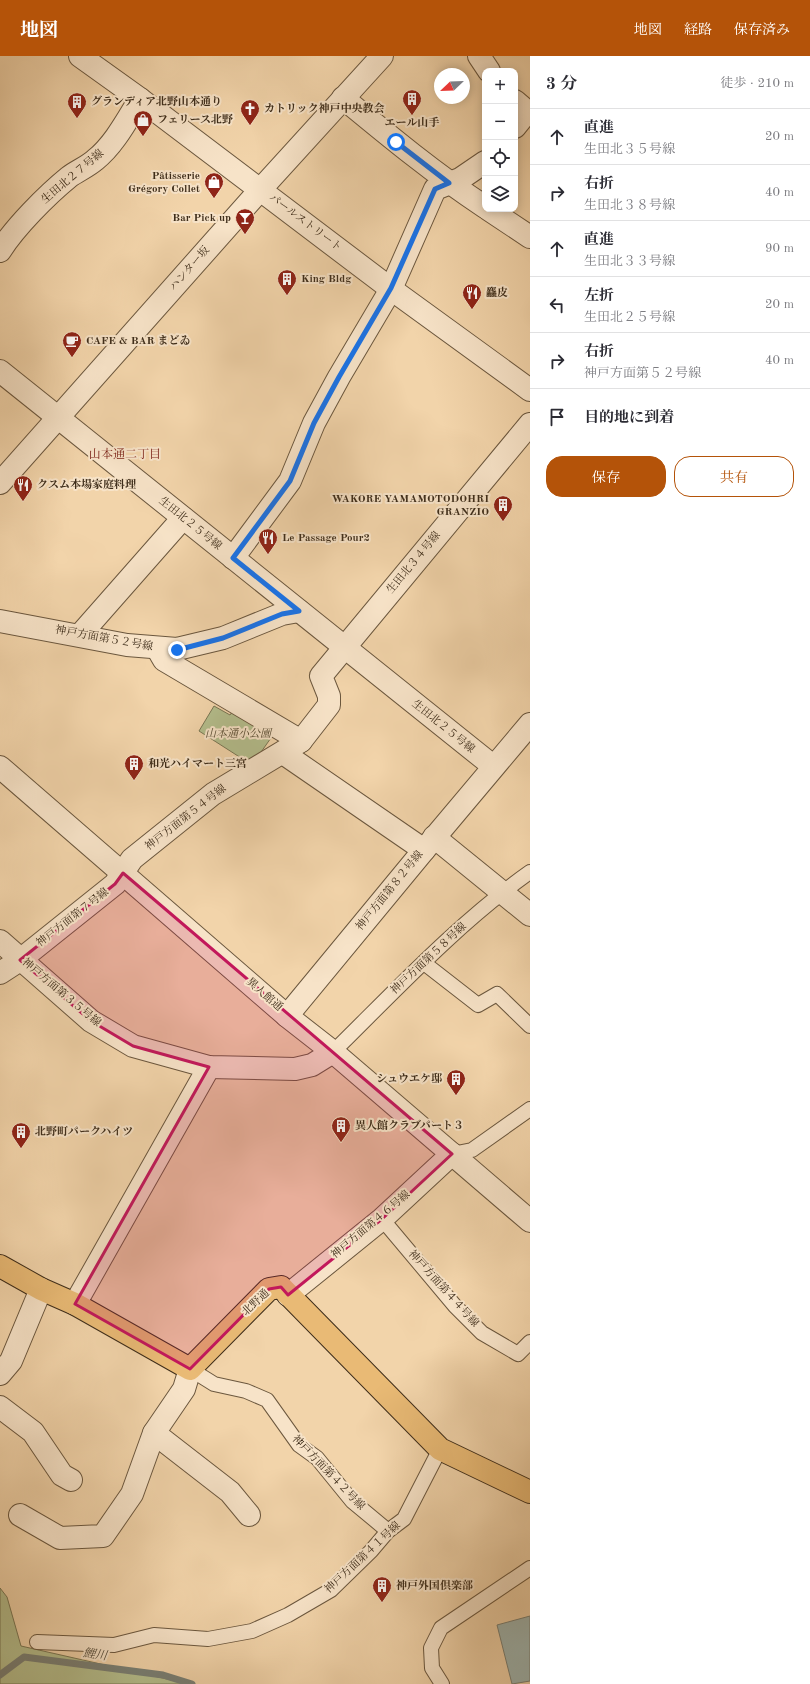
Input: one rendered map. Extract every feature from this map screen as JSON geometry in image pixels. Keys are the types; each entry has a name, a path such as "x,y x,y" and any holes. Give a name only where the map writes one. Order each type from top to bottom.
{"main road":[{"path":"0,1266 41,1289 75,1304 190,1369"},
{"name":"北野通","path":"190,1369 269,1289 281,1287 440,1449 530,1492"}],"street":[{"name":"パールストリート","path":"80,56 140,99 391,288 530,390"},
{"name":"ハンター坂","path":"0,483 260,190 382,56"},
{"path":"343,98 449,183 482,205"},
{"name":"生田北２７号線","path":"0,250 9,237 69,177 95,160 112,142 140,99"},
{"path":"233,558 290,481 314,423 391,288 435,189 460,179 482,164"},
{"path":"492,212 530,237"},
{"name":"生田北２５号線","path":"0,371 493,766"},
{"name":"生田北３４号線","path":"344,647 530,424"},
{"path":"80,635 183,518"},
{"name":"神戸方面第５２号線","path":"0,621 127,645 177,650 223,638 282,614 299,611"},
{"name":"神戸方面第５４号線","path":"123,873 132,859 213,794 292,747 329,704 329,696 321,676 344,647"},
{"path":"158,648 164,660 501,892 530,915"},
{"name":"神戸方面第８２号線","path":"288,1016 429,843 530,724"},
{"name":"異人館通","path":"0,767 288,1016 333,1052 530,1221"},
{"name":"神戸方面第７号線","path":"0,973 20,960 115,884 123,873"},
{"name":"神戸方面第３５号線","path":"0,941 91,1021 133,1046 209,1067 295,1069 312,1065 333,1052"},
{"path":"75,1304 209,1067"},
{"name":"神戸方面第４６号線","path":"288,1295 382,1219 452,1154"},
{"path":"0,1374 11,1361 41,1289"},
{"path":"20,1515 60,1538 103,1536 132,1494 154,1433 184,1389 190,1369"},
{"path":"0,1407 33,1432 62,1475 71,1480"},
{"path":"154,1433 230,1492 249,1515"}],"lane":[{"name":"神戸方面第５８号線","path":"333,1052 424,962 501,892 530,872"},
{"path":"424,962 478,1005 497,994 530,1026"},
{"path":"452,1154 472,1150 530,1109"},
{"name":"神戸方面第４４号線","path":"382,1219 455,1306 482,1333 518,1354 530,1342"},
{"name":"神戸方面第４２号線","path":"190,1369 214,1384 246,1391 267,1400 299,1445 317,1458 352,1501 388,1531"},
{"name":"神戸方面第４１号線","path":"37,1642 114,1645 154,1636 208,1639 252,1631 288,1615 331,1590 371,1551 388,1531 404,1519 440,1449"},
{"path":"442,1684 432,1668 431,1648 441,1628 530,1568"}],"highlighted area":[{"path":"123,873 452,1154 382,1219 288,1295 281,1287 269,1289 190,1369 75,1304 209,1067 133,1046 91,1021 20,960 115,884"}],"green space":[{"name":"山本通小公園","path":"214,706 230,715 234,709 273,735 252,765 199,731"},
{"path":"0,1588 7,1597 21,1646 189,1684 0,1684"}],"water":[{"path":"530,1616 530,1681 512,1684 497,1625"}],"waterway":[{"name":"鯉川","path":"0,1675 24,1657 163,1675 192,1684"}],"place":[{"name":"エール山手","path":"412,116"},
{"name":"グランディア北野山本通り","path":"77,119"},
{"name":"カトリック神戸中央教会","path":"250,126"},
{"name":"フェリース北野","path":"143,137"},
{"name":"Pâtisserie Grégory Collet","path":"214,199"},
{"name":"Bar Pick up","path":"245,235"},
{"name":"King Bldg","path":"287,296"},
{"name":"麤皮","path":"472,310"},
{"name":"CAFE & BAR まどゐ","path":"72,358"},
{"name":"クスム本場家庭料理","path":"23,502"},
{"name":"WAKORE YAMAMOTODOHRI GRANZIO","path":"503,522"},
{"name":"Le Passage Pour2","path":"268,555"},
{"name":"和光ハイマート三宮","path":"134,781"},
{"name":"シュウエケ邸","path":"456,1096"},
{"name":"異人館クラブパート３","path":"341,1143"},
{"name":"北野町パークハイツ","path":"21,1149"},
{"name":"神戸外国倶楽部","path":"382,1603"}],"district":[{"name":"山本通二丁目","path":"125,455"}],"route":[{"path":"177,650 223,638 282,614 299,611 233,558 290,481 314,423 391,288 435,189 449,183 396,142"}]}
